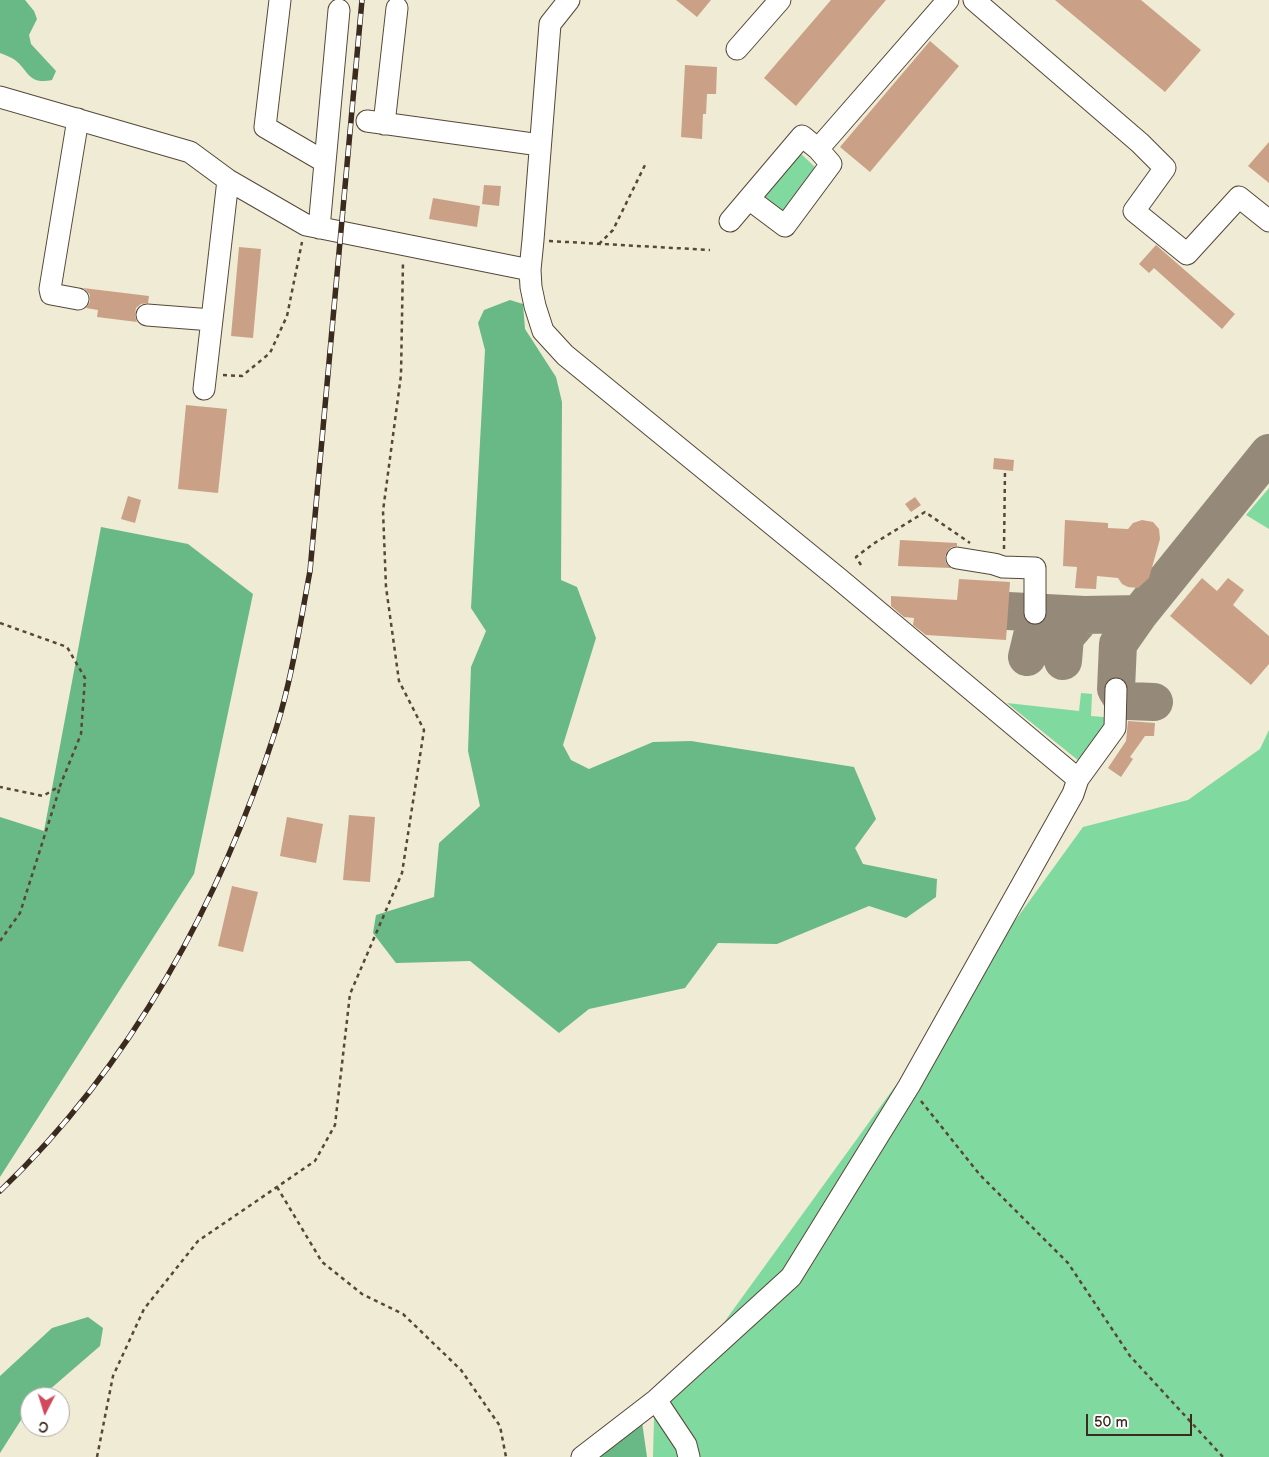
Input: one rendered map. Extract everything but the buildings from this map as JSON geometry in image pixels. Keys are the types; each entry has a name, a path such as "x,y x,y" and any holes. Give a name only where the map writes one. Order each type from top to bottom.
{"lane":[{"path":"280,0 265,127 325,162"},
{"path":"569,0 550,24 532,240 531,287 543,331 565,355 830,572 1078,779"},
{"path":"737,49 780,0"},
{"path":"818,149 948,0"},
{"path":"974,0 1140,143 1165,168 1134,211 1187,254 1239,197 1269,221"},
{"path":"397,8 375,123 540,145"},
{"path":"312,227 325,162 339,10"},
{"path":"0,97 190,152 228,180 312,227 530,270"},
{"path":"78,119 50,289 51,294 78,299"},
{"path":"730,221 802,136 818,149 831,164 785,226 749,199"},
{"path":"205,382 228,180"},
{"path":"146,315 212,320"},
{"path":"956,558 999,565 1035,568 1035,613"},
{"path":"582,1457 656,1400 791,1277 909,1086 1073,794 1078,779 1115,728 1116,689"},
{"path":"656,1400 686,1446 689,1457"}],"path":[{"path":"599,244 614,230 646,163"},
{"path":"205,382 242,376 270,353 287,316 312,227"},
{"path":"532,240 710,250"},
{"path":"97,1457 113,1376 144,1309 198,1241 315,1161 335,1125 350,994 402,873 424,730 399,681 386,586 383,511 401,375 403,245"},
{"path":"999,565 1006,470"},
{"path":"861,565 856,557 873,544 925,512 964,537 999,565"},
{"path":"0,623 67,647 84,678 81,734 60,786 20,913 0,941"},
{"path":"0,786 43,796 60,786"},
{"path":"909,1086 980,1175 1068,1263 1130,1356 1223,1457"},
{"path":"277,1187 322,1262 362,1294 403,1314 461,1370 500,1426 506,1457"}],"green space":[{"path":"0,0 25,0 34,11 37,19 29,35 31,44 56,71 52,80 38,81 33,79 15,60 0,53"},
{"path":"798,151 815,167 779,216 757,198"},
{"path":"510,300 523,304 525,329 556,377 562,402 561,580 577,587 596,638 563,745 571,760 589,769 653,742 691,741 854,767 876,819 855,848 863,864 937,879 936,897 906,918 869,906 777,944 718,943 685,988 589,1009 559,1033 470,961 396,963 373,933 376,915 434,897 439,843 480,806 468,751 471,667 486,631 471,608 485,350 478,323 484,310"},
{"path":"1269,488 1269,529 1246,515"},
{"path":"101,527 188,544 253,594 194,874 0,1177 0,817 44,831"},
{"path":"1081,693 1092,694 1091,716 1115,718 1089,769 1007,703 1079,711"},
{"path":"1269,730 1269,1457 653,1457 654,1419 1083,827 1188,800 1260,749"},
{"path":"88,1317 103,1328 100,1346 53,1387 20,1387 20,1422 0,1453 0,1376 52,1328"},
{"path":"642,1422 647,1457 578,1457"}],"taxiway":[{"path":"1154,702 1128,701 1121,697 1116,689 1118,644 1139,614 1269,453"},
{"path":"1008,611 1084,615 1139,614"},
{"path":"1027,657 1032,636 1051,614"},
{"path":"1063,661 1065,637 1084,615"}],"railway":[{"path":"0,1191 47,1142 91,1090 167,978 199,918 228,856 254,793 282,710 310,571 362,0"}]}
